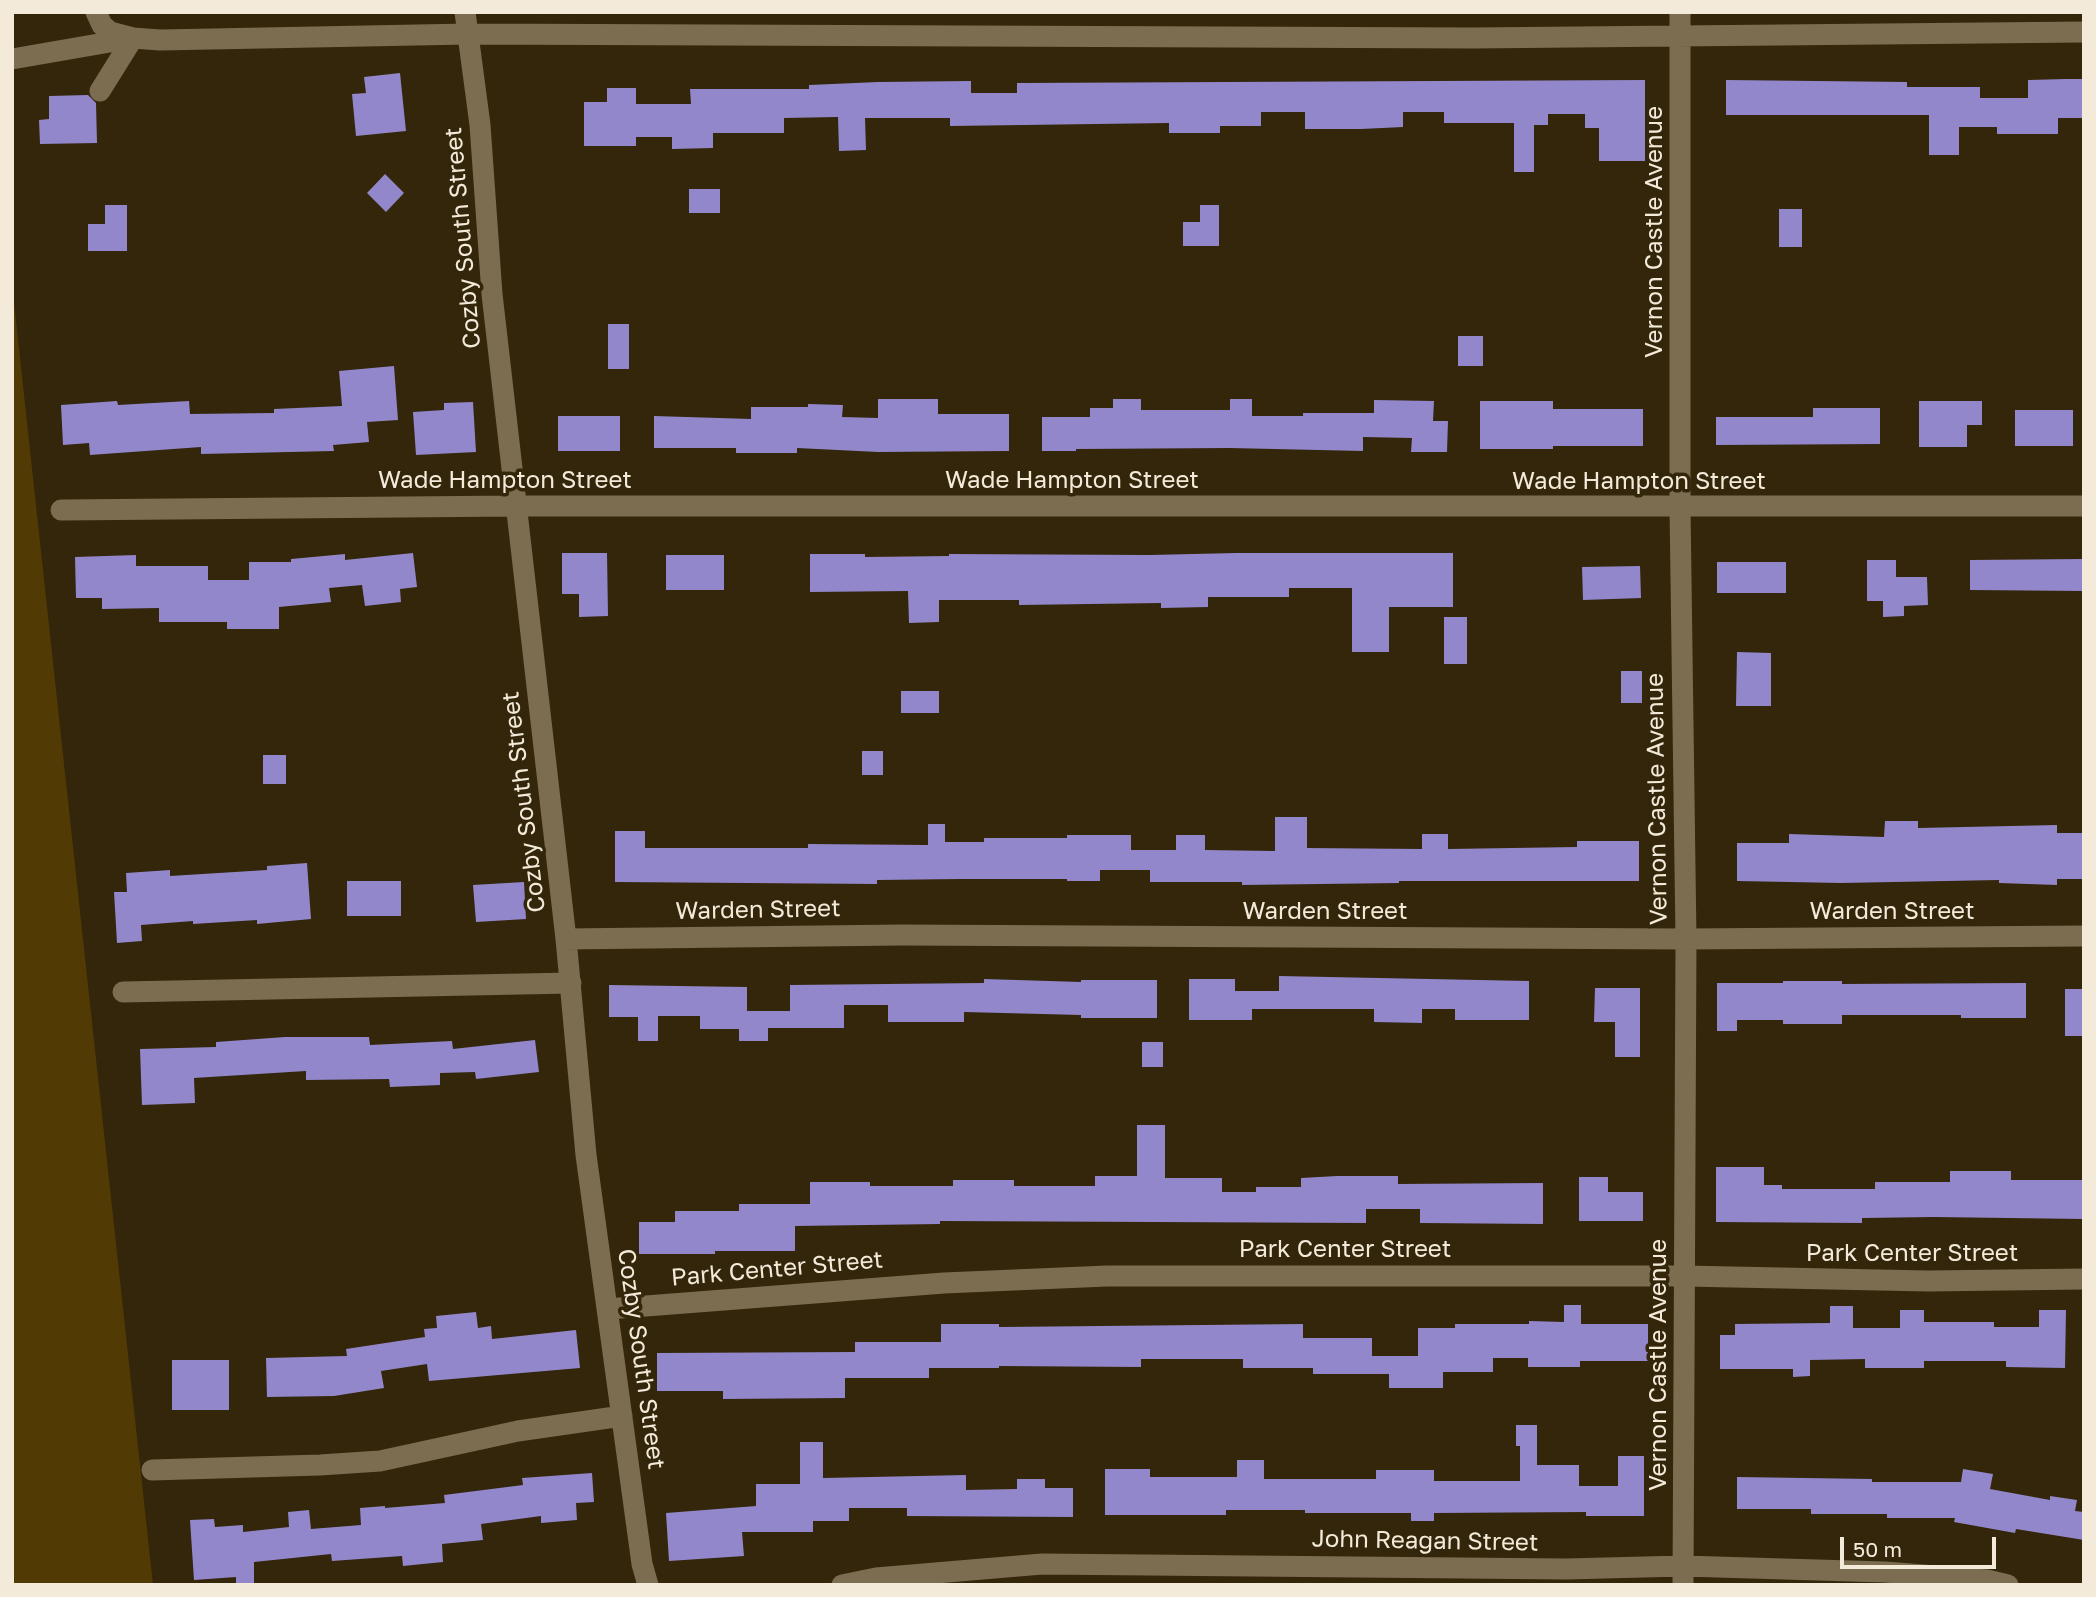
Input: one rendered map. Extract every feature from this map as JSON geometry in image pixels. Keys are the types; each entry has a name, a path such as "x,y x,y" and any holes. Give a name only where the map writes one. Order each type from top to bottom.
{"street":[{"path":"96,12 102,25 110,32 132,38 160,40 468,34 1446,38 2084,32"},
{"name":"Cozby South Street","path":"465,12 480,125 492,293 571,983 586,1155 642,1564 648,1585"},
{"name":"Vernon Castle Avenue","path":"1680,12 1680,507 1685,939 1684,1575"},
{"path":"12,59 132,38"},
{"path":"100,91 132,38"},
{"name":"Wade Hampton Street","path":"61,510 516,506 2084,506"},
{"name":"Warden Street","path":"566,939 901,935 1685,939 2084,936"},
{"path":"123,992 571,983"},
{"name":"Park Center Street","path":"607,1309 944,1283 1107,1276 1684,1276 1928,1281 2084,1279"},
{"path":"152,1469 380,1461 518,1431 622,1416"},
{"name":"John Reagan Street","path":"842,1585 876,1578 1042,1564 1566,1569 1684,1575 1885,1572 2008,1585"}],"shaded area":[{"path":"12,284 153,1585 12,1585"}],"building":[{"path":"400,73 406,131 356,136 352,94 366,93 364,77"},
{"path":"2084,79 2084,118 2058,118 2058,134 1997,134 1997,127 1959,127 1959,155 1929,155 1929,115 1726,115 1726,80 1907,82 1907,87 1980,87 1980,98 2028,98 2028,80"},
{"path":"1645,80 1645,161 1599,161 1599,128 1585,128 1585,114 1548,114 1548,125 1534,125 1534,172 1514,172 1514,123 1444,123 1444,112 1403,112 1403,127 1305,129 1305,112 1261,112 1261,126 1220,126 1220,133 1169,133 1169,123 950,126 950,118 865,118 866,150 839,151 838,117 784,118 784,133 713,133 713,148 672,149 672,137 636,137 636,146 584,146 584,102 607,102 607,88 636,88 636,104 691,104 690,89 809,89 809,85 878,82 971,81 971,93 1017,93 1017,83"},
{"path":"88,95 96,103 97,143 40,144 39,120 49,119 49,96"},
{"path":"385,174 404,193 386,212 367,193"},
{"path":"689,189 720,189 720,213 689,213"},
{"path":"105,205 127,205 127,251 88,251 88,224 105,224"},
{"path":"1200,205 1219,205 1219,246 1183,246 1183,222 1200,222"},
{"path":"1779,209 1802,209 1802,247 1779,247"},
{"path":"608,324 629,324 629,369 608,369"},
{"path":"1458,336 1483,336 1483,366 1458,366"},
{"path":"394,366 398,420 367,422 369,442 333,445 334,451 201,454 201,447 90,455 89,443 63,445 61,405 117,401 118,405 189,401 190,414 274,413 274,409 342,406 339,371"},
{"path":"878,399 938,399 938,414 1009,414 1009,451 878,452 797,448 797,453 736,453 736,448 654,448 654,416 751,419 751,407 808,407 808,404 843,405 842,417 878,418"},
{"path":"1113,399 1141,399 1141,410 1230,410 1230,399 1252,399 1252,416 1374,413 1374,400 1434,401 1433,421 1448,421 1447,452 1411,452 1412,438 1363,437 1363,451 1230,448 1042,451 1042,417 1090,417 1090,408 1113,408"},
{"path":"1480,401 1553,401 1553,409 1643,409 1643,446 1480,449"},
{"path":"1919,401 1982,401 1982,425 1967,425 1967,447 1919,447"},
{"path":"473,402 476,452 416,455 413,412 444,410 444,403"},
{"path":"1813,408 1880,408 1880,444 1716,445 1716,417 1813,417"},
{"path":"2015,410 2073,410 2073,446 2015,446"},
{"path":"558,416 620,416 620,451 558,451"},
{"path":"413,553 417,587 400,589 401,602 365,606 362,585 329,588 331,602 279,607 279,629 227,629 227,622 159,622 159,608 102,609 102,598 76,598 75,557 136,555 136,566 208,566 208,580 249,580 249,562 291,562 291,559 345,554 345,560"},
{"path":"562,553 607,553 608,616 579,617 579,594 562,594"},
{"path":"1453,553 1453,607 1389,607 1389,652 1352,652 1352,588 1289,588 1289,597 1208,597 1208,607 1161,608 1161,603 1019,605 1019,600 939,600 939,622 909,623 908,591 810,592 810,554 865,554 865,557"},
{"path":"666,555 724,555 724,590 666,590"},
{"path":"2084,559 2084,591 1970,590 1970,560"},
{"path":"1867,560 1896,560 1896,577 1927,577 1928,605 1904,606 1904,616 1883,617 1883,601 1867,601"},
{"path":"1717,562 1786,562 1786,593 1717,593"},
{"path":"1640,566 1641,598 1583,600 1582,567"},
{"path":"1444,617 1467,617 1467,664 1444,664"},
{"path":"1737,652 1771,653 1771,706 1736,706"},
{"path":"1621,671 1642,671 1642,703 1621,703"},
{"path":"901,691 939,691 939,713 901,713"},
{"path":"862,751 883,751 883,775 862,775"},
{"path":"263,755 286,755 286,784 263,784"},
{"path":"1275,817 1307,817 1307,848 1422,849 1422,834 1448,834 1448,849 1577,847 1577,841 1639,841 1639,881 1399,881 1242,885 1242,882 1150,882 1150,870 1100,870 1100,881 877,880 877,884 615,882 615,831 645,831 645,848 808,848 808,844 928,845 928,824 945,824 945,842 984,842 984,838 1131,835 1131,850 1176,850 1176,835 1205,835 1205,850 1275,851"},
{"path":"1885,821 1918,821 1918,828 2057,825 2057,833 2084,833 2084,879 2057,879 2057,885 1999,883 1999,880 1841,883 1737,881 1737,843 1789,843 1789,834 1884,837"},
{"path":"307,863 311,919 257,924 257,920 141,925 142,941 117,943 114,892 127,892 126,873 170,870 170,876 267,870 267,866"},
{"path":"347,881 401,881 401,916 347,916"},
{"path":"524,882 526,919 476,922 473,885"},
{"path":"1279,976 1529,981 1529,1020 1455,1020 1455,1009 1422,1009 1422,1023 1374,1022 1374,1009 1252,1009 1252,1020 1189,1020 1189,979 1235,979 1235,991 1279,991"},
{"path":"984,979 1081,982 1157,980 1157,1018 1081,1018 1081,1015 964,1012 964,1022 888,1022 888,1005 844,1005 844,1028 768,1028 768,1041 739,1041 739,1029 700,1029 700,1016 658,1016 658,1041 638,1041 638,1017 609,1017 609,985 747,987 747,1011 790,1011 790,985 984,983"},
{"path":"1842,981 1842,984 2026,983 2026,1018 1842,1015 1842,1024 1783,1024 1783,1020 1737,1020 1737,1031 1717,1031 1717,983"},
{"path":"1595,988 1640,988 1640,1057 1615,1057 1615,1022 1594,1022"},
{"path":"2065,989 2084,989 2084,1036 2065,1036"},
{"path":"285,1037 369,1037 370,1045 452,1041 453,1049 535,1040 539,1072 476,1079 475,1072 440,1073 440,1085 390,1087 389,1079 306,1080 306,1071 194,1078 195,1103 142,1105 140,1049 216,1047 216,1042"},
{"path":"1142,1042 1163,1042 1163,1067 1142,1067"},
{"path":"1137,1125 1165,1125 1165,1178 1222,1178 1222,1192 1256,1192 1256,1187 1301,1187 1301,1178 1337,1176 1398,1176 1398,1184 1543,1183 1543,1224 1420,1223 1420,1209 1366,1209 1366,1223 940,1221 940,1224 795,1226 795,1251 639,1254 639,1222 675,1222 675,1211 739,1211 739,1204 810,1204 810,1182 870,1182 870,1186 953,1186 953,1180 1014,1180 1014,1186 1095,1186 1095,1176 1137,1176"},
{"path":"1716,1167 1764,1167 1764,1185 1782,1185 1782,1189 1875,1189 1875,1182 1950,1182 1950,1171 2011,1171 2011,1180 2084,1180 2084,1219 1934,1217 1862,1218 1862,1223 1716,1222"},
{"path":"1579,1177 1608,1177 1608,1192 1643,1192 1643,1221 1579,1221"},
{"path":"1564,1305 1581,1305 1581,1324 1648,1324 1648,1361 1580,1361 1580,1367 1528,1367 1528,1358 1493,1358 1493,1372 1443,1372 1443,1388 1389,1388 1389,1374 1313,1374 1313,1368 1243,1368 1243,1359 1141,1359 1141,1367 929,1368 929,1378 845,1378 845,1398 723,1399 723,1391 657,1391 657,1353 855,1352 855,1342 941,1342 941,1324 999,1324 999,1327 1303,1324 1303,1338 1372,1338 1372,1356 1418,1356 1418,1328 1455,1328 1455,1324 1564,1322"},
{"path":"1830,1306 1853,1306 1853,1328 1900,1328 1900,1310 1924,1310 1924,1322 1994,1322 1994,1327 2039,1327 2039,1310 2066,1310 2065,1368 2006,1367 2006,1361 1924,1361 1924,1368 1865,1368 1865,1359 1810,1360 1810,1376 1793,1377 1793,1369 1720,1369 1720,1335 1735,1335 1735,1324 1830,1323"},
{"path":"476,1312 478,1328 491,1326 492,1339 576,1330 580,1368 429,1381 427,1364 381,1371 384,1388 334,1396 267,1397 266,1358 347,1356 346,1349 425,1337 424,1329 437,1328 436,1316"},
{"path":"172,1360 229,1360 229,1410 172,1410"},
{"path":"1516,1425 1537,1425 1537,1465 1579,1465 1579,1486 1618,1486 1618,1456 1644,1456 1644,1516 1586,1516 1586,1512 1434,1513 1434,1521 1411,1521 1411,1513 1305,1513 1305,1510 1226,1510 1226,1515 1105,1515 1105,1469 1150,1469 1150,1477 1237,1477 1237,1460 1264,1460 1264,1479 1376,1479 1376,1470 1434,1470 1434,1481 1520,1481 1520,1446 1516,1446"},
{"path":"800,1442 823,1442 823,1478 966,1475 966,1490 1017,1489 1017,1479 1045,1479 1045,1488 1073,1488 1073,1517 907,1516 907,1508 849,1508 849,1521 813,1521 813,1532 742,1532 744,1556 669,1561 666,1513 756,1506 756,1484 800,1484"},
{"path":"1963,1469 1993,1474 1990,1489 2050,1500 2050,1496 2077,1500 2075,1511 2084,1512 2084,1540 2016,1529 2015,1533 1954,1522 1955,1518 1887,1518 1887,1514 1811,1514 1811,1509 1737,1509 1737,1477 1961,1482"},
{"path":"592,1473 594,1502 576,1503 577,1520 541,1523 541,1516 481,1524 483,1540 442,1544 443,1562 403,1566 402,1556 332,1561 331,1554 254,1562 254,1585 236,1585 236,1577 194,1580 190,1520 214,1519 215,1527 243,1525 243,1532 289,1527 288,1512 309,1510 311,1529 361,1525 360,1508 445,1503 444,1495 523,1485 522,1478"}]}
